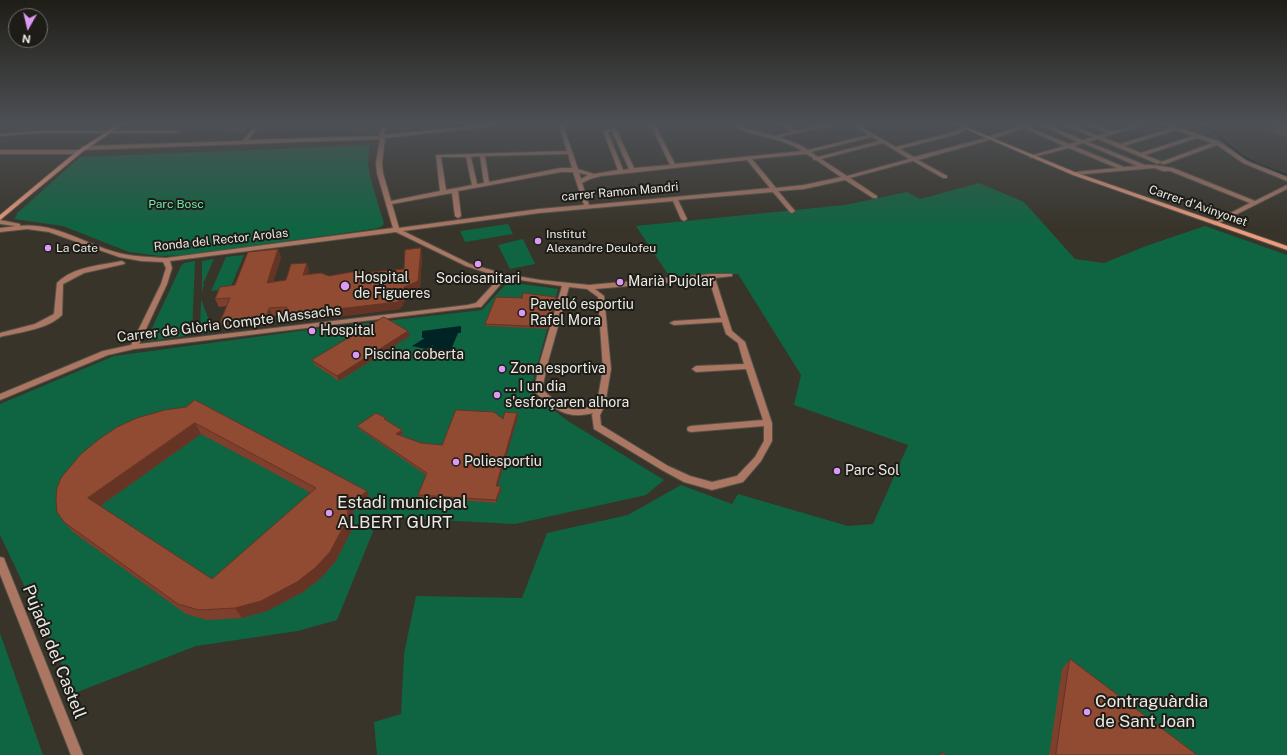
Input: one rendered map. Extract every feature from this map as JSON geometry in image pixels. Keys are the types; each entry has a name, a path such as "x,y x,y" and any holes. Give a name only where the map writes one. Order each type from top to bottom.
{"street":[{"path":"0,218 69,160"},
{"path":"379,160 380,173 397,230 468,265 504,276 566,286 589,287 730,274"},
{"path":"439,160 443,192"},
{"path":"469,160 475,186"},
{"path":"483,160 487,184"},
{"path":"572,160 587,206"},
{"path":"617,160 621,171"},
{"path":"628,160 632,170"},
{"path":"670,160 673,166"},
{"path":"580,182 584,178 593,175 727,160"},
{"path":"750,160 792,211"},
{"path":"817,160 875,197"},
{"name":"carrer Ramon Mandri","path":"397,230 511,214 774,190 818,184 912,160"},
{"path":"913,160 945,177"},
{"name":"Carrer d'Avinyonet","path":"1040,160 1075,174 1287,248"},
{"path":"1102,160 1123,169"},
{"path":"1128,160 1144,167"},
{"path":"1151,160 1163,169 1171,168"},
{"path":"1075,174 1144,167 1169,160"},
{"path":"1243,160 1287,180"},
{"path":"1158,164 1168,164 1171,168 1255,203"},
{"path":"389,202 561,170 574,170 593,175"},
{"path":"1215,223 1287,187"},
{"path":"454,190 458,216"},
{"path":"675,199 684,219"},
{"name":"Ronda del Rector Arolas","path":"0,222 50,230 121,256 141,259 166,260 397,230"},
{"name":"Ronda del Rector Arolas","path":"0,226 10,224"},
{"name":"Ronda del Rector Arolas","path":"0,230 27,227"},
{"path":"101,268 108,258"},
{"path":"134,347 164,284 169,268 166,260"},
{"path":"0,335 35,326 58,315 60,283 74,275 122,263"},
{"name":"Carrer de Glòria Compte Massachs","path":"0,397 106,353 134,347 478,305 504,276"},
{"path":"589,287 600,296 607,369 601,405 596,415 596,427 665,468 687,479 712,486 740,479 758,459 768,441 768,422 742,342 729,332 711,276"},
{"path":"566,286 544,362 538,390 570,414 580,414 592,411 601,405"},
{"path":"600,296 610,286"},
{"path":"674,323 725,320"},
{"path":"696,369 750,366"},
{"path":"691,429 768,422"},
{"name":"Pujada del Castell","path":"0,561 77,755"}],"green space":[{"name":"Parc Bosc","path":"76,160 369,160 371,180 384,224 379,228 189,255 160,256 129,252 63,226 14,219 17,215 16,214"},
{"path":"979,183 1024,202 1075,259 1104,263 1146,246 1205,226 1287,255 1287,755 377,755 374,722 401,714 404,654 416,596 522,598 547,533 628,515 681,485 732,504 738,494 848,526 873,524 908,445 794,405 801,375 738,274 669,276 636,226 845,205 907,192 920,199"},
{"path":"508,224 513,234 465,242 460,231"},
{"path":"523,239 535,264 510,269 498,245"},
{"path":"244,255 230,289 211,291 226,257"},
{"path":"214,259 203,284 202,293 202,261"},
{"path":"195,261 192,335 149,341 147,339 181,266 184,263"},
{"path":"508,282 558,289 530,392 568,421 664,480 646,495 515,524 379,517 337,620 298,631 196,646 75,693 0,535 0,404 114,356 307,330 482,310"},
{"path":"201,299 210,323 215,332 200,334"},
{"path":"0,633 43,755 0,755"}],"water":[{"path":"461,326 461,333 458,333 448,357 426,361 433,345 426,349 412,346 425,338 422,338 422,331"}],"building":[{"name":"Hospital de Figueres","path":"421,248 418,281 404,287 404,292 398,302 285,315 287,307 269,308 266,317 220,322 230,298 215,299 220,287 235,285 248,252 278,249 267,283 286,280 291,264 307,263 303,275 321,273 329,276 363,270 362,273 404,269 405,250"},
{"name":"Pavelló esportiu Rafel Mora","path":"523,293 556,297 548,327 485,324 496,297 522,298"},
{"name":"Piscina coberta","path":"384,317 408,331 337,376 312,360"},
{"name":"Estadi municipal ALBERT GURT","path":"195,400 367,491 356,500 349,497 347,520 330,552 315,568 297,582 261,601 235,608 199,610 178,604 64,522 57,512 57,488 61,478 80,455 98,440 117,427 137,418 165,410 186,407","holes":["195,423 316,488 212,579 88,498"]},
{"name":"Poliesportiu","path":"456,410 494,412 503,419 505,412 517,413 496,486 501,486 496,500 418,495 427,473 357,426 376,413 386,418 384,419 402,430 396,434 421,443 442,445"},
{"name":"Contraguàrdia de Sant Joan","path":"1070,659 1197,755 1056,755"}],"waterway":[{"path":"1250,160 1287,175"}],"place":[{"name":"Institut Alexandre Deulofeu","path":"538,241"},
{"name":"La Cate","path":"48,248"},
{"name":"Sociosanitari","path":"478,264"},
{"name":"Marià Pujolar","path":"620,282"},
{"name":"Hospital de Figueres","path":"345,286"},
{"name":"Pavelló esportiu Rafel Mora","path":"522,313"},
{"name":"Hospital","path":"312,331"},
{"name":"Piscina coberta","path":"356,355"},
{"name":"Zona esportiva","path":"502,369"},
{"name":"... I un dia s'esforçaren alhora","path":"497,395"},
{"name":"Poliesportiu","path":"456,462"},
{"name":"Parc Sol","path":"837,471"},
{"name":"Estadi municipal ALBERT GURT","path":"329,513"},
{"name":"Contraguàrdia de Sant Joan","path":"1087,712"}]}
